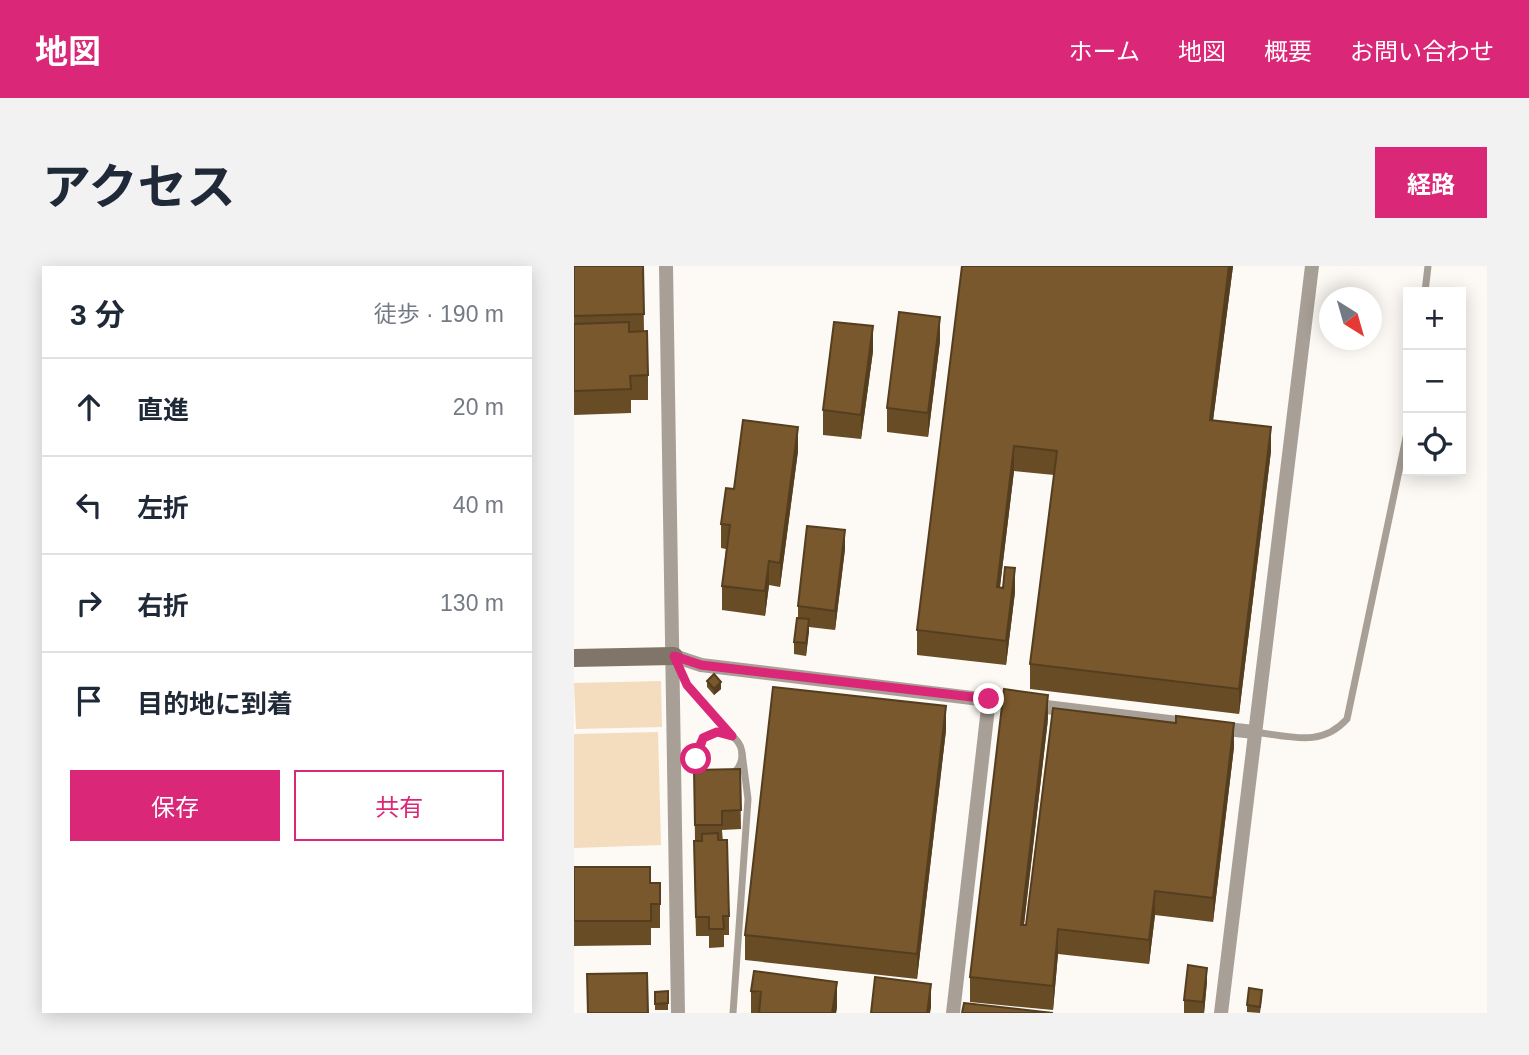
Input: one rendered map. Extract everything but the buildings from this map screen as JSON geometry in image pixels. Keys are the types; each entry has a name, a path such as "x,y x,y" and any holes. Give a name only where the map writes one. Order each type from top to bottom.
{"street":[{"path":"666,266 678,1013"},
{"path":"1221,1013 1312,266"},
{"path":"574,658 674,656 701,665 1254,733"},
{"path":"953,1013 989,699"}],"lane":[{"path":"1426,287 1428,266"},
{"path":"1254,733 1318,738 1334,733 1347,719 1403,452"},
{"path":"674,656 687,685 732,736 741,753 748,799 733,1013"},
{"path":"732,736 717,732 703,738 696,752 699,767 710,776 725,777 738,768 741,753"}],"shaded area":[{"path":"661,681 662,727 576,729 574,683"},
{"path":"658,732 661,845 574,848 574,734"}],"route":[{"path":"696,759 698,744 709,734 717,732 732,736 687,685 674,656 701,665 989,699"}]}
